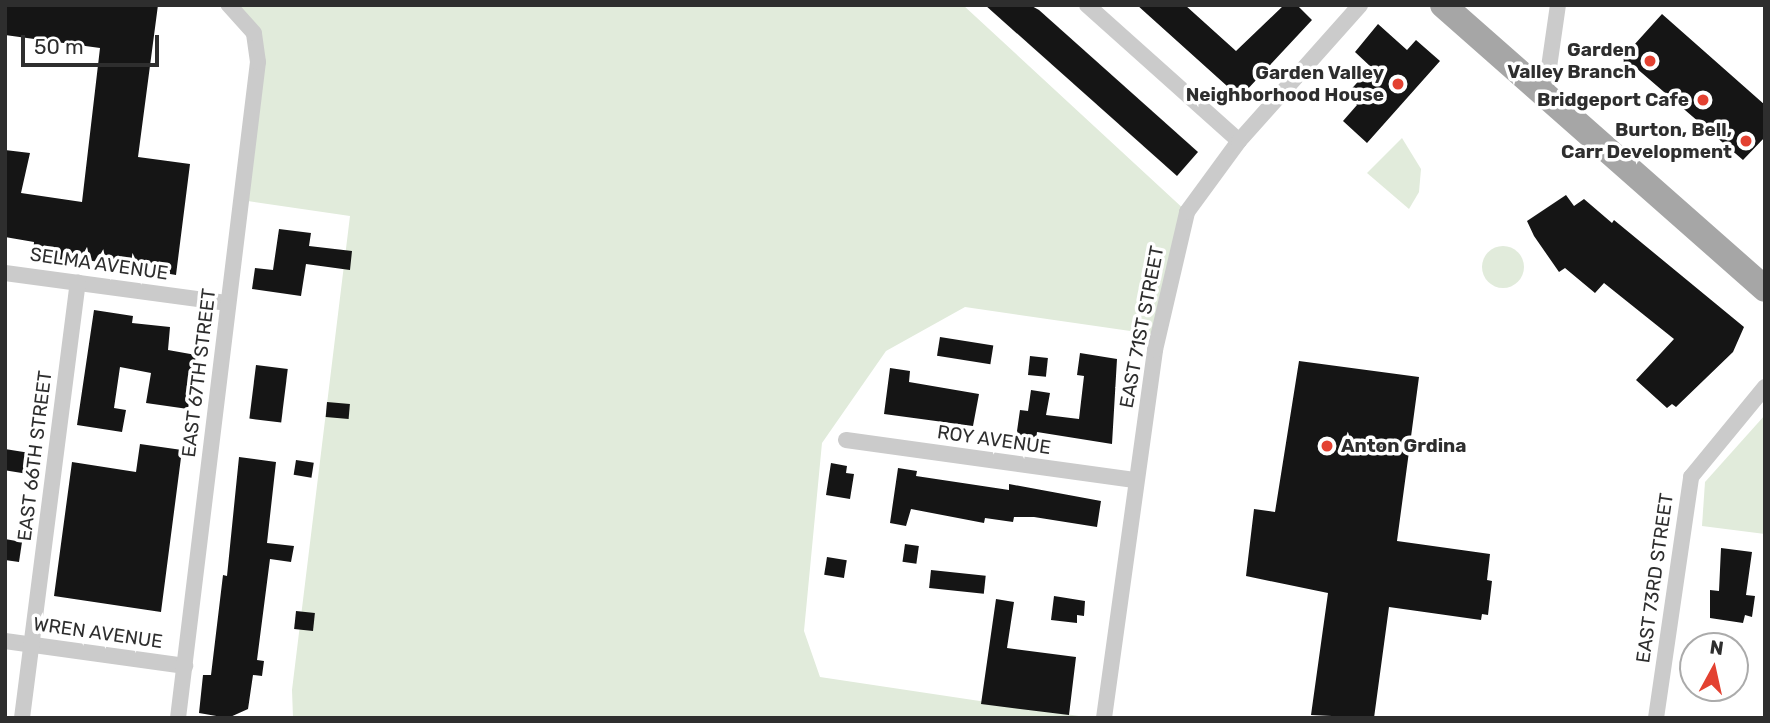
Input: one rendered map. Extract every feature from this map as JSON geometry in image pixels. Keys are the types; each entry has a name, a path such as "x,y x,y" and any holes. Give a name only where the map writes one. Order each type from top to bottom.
{"main road":[{"path":"1443,5 1765,289"}],"street":[{"name":"EAST 67TH STREET","path":"178,718 258,62 254,33 229,5"},
{"path":"1087,5 1240,141"},
{"name":"EAST 71ST STREET","path":"1104,718 1155,349 1187,212 1240,141 1360,5"},
{"path":"1545,95 1558,5"},
{"name":"SELMA AVENUE","path":"5,272 228,303"},
{"name":"EAST 66TH STREET","path":"22,718 78,283"},
{"name":"EAST 73RD STREET","path":"1656,718 1691,477 1765,387"},
{"name":"ROY AVENUE","path":"846,440 1136,480"},
{"name":"WREN AVENUE","path":"5,641 185,666"}],"green space":[{"path":"229,5 963,5 1187,212 1158,335 965,307 886,351 822,443 804,631 820,677 1092,718 293,718 292,690 350,216 241,200 254,33"},
{"path":"1402,138 1421,169 1419,192 1409,209 1367,173"},
{"path":"1503,246 1518,252 1524,267 1518,282 1503,288 1488,282 1482,267 1488,252"},
{"path":"1765,415 1765,534 1702,526 1705,482"}],"building":[{"path":"5,5 158,5 138,157 190,164 176,275 63,256 63,260 33,255 34,242 5,237 5,150 30,153 21,193 82,202 100,48 5,35"},
{"path":"985,5 1030,5 1039,10 1198,152 1177,176"},
{"path":"1137,5 1185,5 1236,51 1284,5 1297,5 1312,20 1244,93 1237,95"},
{"path":"1662,14 1765,105 1765,137 1743,160 1635,67 1624,67 1623,46 1634,45"},
{"name":"Garden Valley Neighborhood House","path":"1378,24 1407,50 1416,40 1440,61 1367,143 1343,121 1357,105 1347,94 1371,67 1355,52"},
{"path":"1566,195 1574,206 1584,199 1612,223 1614,220 1744,327 1733,352 1676,407 1672,404 1667,408 1636,380 1674,339 1604,283 1595,293 1565,268 1559,272 1534,236 1527,221"},
{"path":"279,229 311,233 309,246 352,251 350,270 306,264 301,296 252,289 255,268 273,270"},
{"path":"94,310 133,316 132,323 170,327 168,350 196,355 188,409 146,403 151,373 120,367 114,408 126,410 122,432 77,425"},
{"path":"940,337 993,345 990,364 937,356"},
{"path":"1080,353 1117,359 1112,444 1037,432 1035,448 1015,445 1020,410 1028,411 1031,390 1050,393 1046,415 1079,419 1084,376 1077,375"},
{"path":"1030,356 1048,358 1046,377 1028,375"},
{"path":"1299,361 1419,377 1397,541 1490,554 1487,580 1492,581 1488,615 1482,614 1481,620 1389,607 1374,718 1311,715 1328,593 1246,576 1254,509 1275,512"},
{"path":"256,365 288,369 281,422 249,419"},
{"path":"890,368 910,371 909,382 979,394 973,426 884,414"},
{"path":"327,402 350,404 349,419 326,417"},
{"path":"140,444 182,450 161,612 54,596 72,462 136,472"},
{"path":"5,449 38,454 34,475 5,470"},
{"path":"239,457 276,462 267,543 294,546 291,562 270,559 257,660 264,661 262,676 253,675 248,709 228,718 199,713 203,675 211,675 223,575 227,576"},
{"path":"296,460 314,463 311,478 294,475"},
{"path":"831,463 847,466 846,473 854,474 850,499 826,495"},
{"path":"898,468 917,471 916,476 1009,490 1009,484 1101,501 1097,527 1034,517 1014,517 1013,522 985,518 984,523 911,509 906,526 890,523"},
{"path":"5,539 22,542 19,562 5,560"},
{"path":"905,544 919,546 916,564 902,562"},
{"path":"1721,548 1752,552 1746,595 1755,596 1752,617 1745,615 1743,623 1710,618 1710,590 1719,591"},
{"path":"827,557 847,560 844,578 824,575"},
{"path":"931,570 986,576 984,594 929,588"},
{"path":"1054,596 1085,601 1084,616 1077,615 1077,623 1051,620"},
{"path":"996,599 1014,602 1007,648 1076,657 1069,715 981,704"},
{"path":"296,611 315,613 313,631 294,629"}],"place":[{"name":"Garden Valley Branch","path":"1650,61"},
{"name":"Garden Valley Neighborhood House","path":"1398,84"},
{"name":"Bridgeport Cafe","path":"1703,100"},
{"name":"Burton, Bell, Carr Development","path":"1746,141"},
{"name":"Anton Grdina","path":"1327,446"}]}
